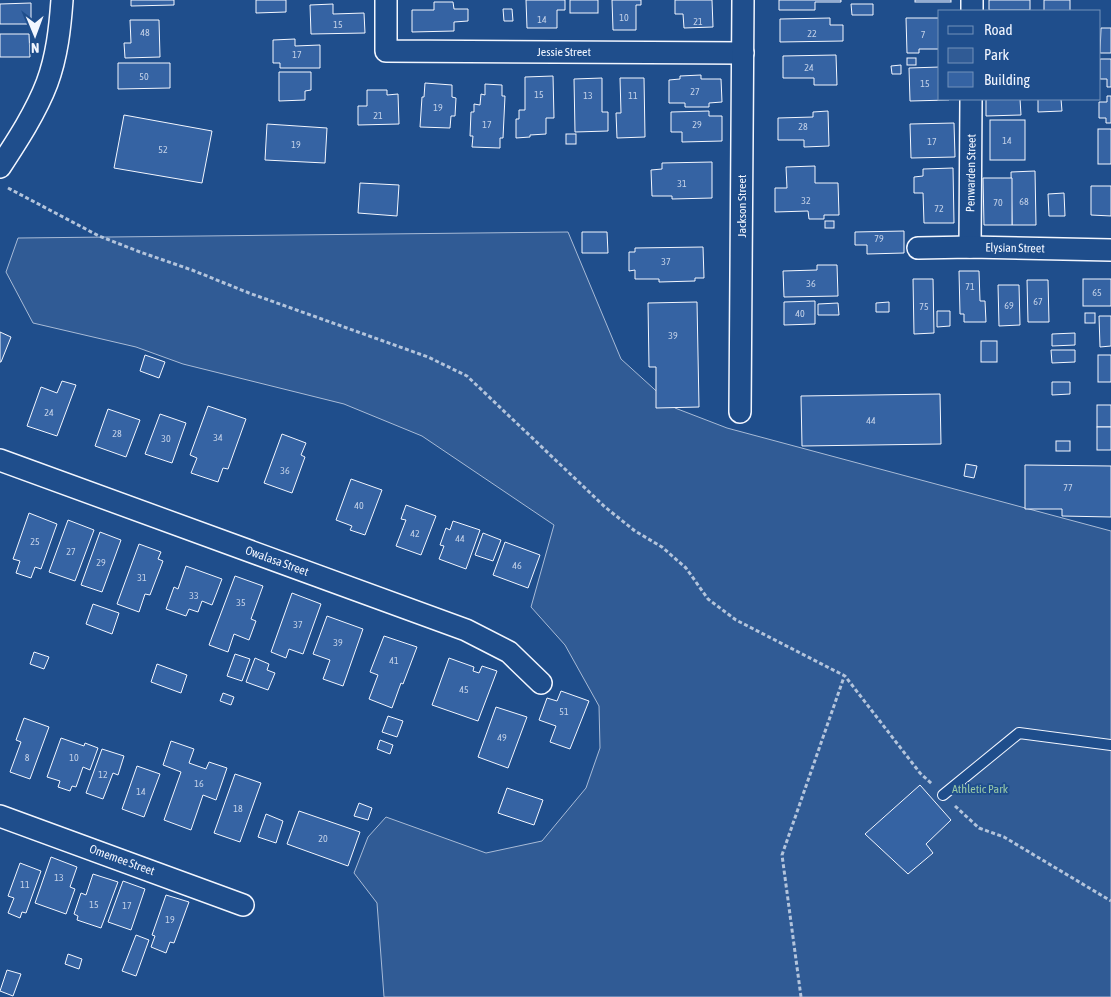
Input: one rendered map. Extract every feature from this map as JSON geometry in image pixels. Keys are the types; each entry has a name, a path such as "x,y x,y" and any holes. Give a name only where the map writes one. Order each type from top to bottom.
{"street":[{"path":"0,167 40,98 47,82 60,32 62,0"},
{"name":"Jessie Street","path":"386,0 386,51 743,53"},
{"name":"Jackson Street","path":"740,412 743,0"},
{"name":"Penwarden Street","path":"970,247 971,100"},
{"name":"Elysian Street","path":"918,248 970,247 1111,250"},
{"name":"Owalasa Street","path":"0,460 466,630 509,652 541,683"},
{"name":"Omemee Street","path":"0,816 243,905"}],"lane":[{"path":"943,795 1019,733 1111,745"}],"path":[{"path":"8,188 99,236 248,293 400,346 467,376 605,507 635,531 662,547 686,568 708,599 736,620 844,676 920,774 979,828 1004,837 1111,901"},
{"path":"801,997 782,855 844,676"}],"green space":[{"name":"Athletic Park","path":"568,232 621,359 675,408 727,428 1111,531 1111,997 384,997 377,903 354,873 368,837 386,817 486,853 542,841 586,788 600,748 599,706 565,645 531,607 554,525 422,436 344,404 183,364 136,347 33,323 6,272 18,238"}],"building":[{"path":"131,0 174,0 174,5 131,6"},
{"path":"256,0 286,0 286,12 256,13"},
{"path":"526,0 565,0 565,10 557,10 557,28 527,28"},
{"path":"570,0 598,0 598,13 570,13"},
{"path":"612,0 641,0 641,5 636,5 636,30 613,30"},
{"path":"675,0 712,0 713,27 684,28 683,14 675,14"},
{"path":"779,0 841,0 841,2 815,2 815,10 779,10"},
{"path":"915,0 951,0 951,2 915,2"},
{"path":"989,0 1030,0 1030,10 989,10"},
{"path":"1044,0 1070,0 1070,10 1044,10"},
{"path":"434,2 453,2 454,9 468,9 468,21 454,22 454,31 412,32 412,10 434,10"},
{"path":"31,3 31,24 0,24 0,4"},
{"path":"333,4 333,14 364,13 365,33 311,34 310,5"},
{"path":"851,4 873,4 873,15 852,15"},
{"path":"503,9 512,9 513,21 504,21"},
{"path":"830,18 830,25 843,25 843,41 780,42 780,19"},
{"path":"906,18 938,18 938,49 919,49 919,53 907,53"},
{"path":"130,20 159,20 160,57 125,58 124,43 131,43"},
{"path":"1101,28 1111,28 1111,53 1101,53"},
{"path":"0,34 29,34 30,57 0,57"},
{"path":"295,39 295,46 320,45 320,68 280,68 280,63 273,63 273,40"},
{"path":"836,55 837,85 814,85 814,78 783,78 783,56"},
{"path":"907,58 916,58 916,65 907,65"},
{"path":"1101,59 1111,59 1111,87 1107,87 1107,79 1101,79"},
{"path":"118,63 170,63 170,88 118,89"},
{"path":"901,65 901,74 892,74 891,66"},
{"path":"938,67 938,100 949,100 910,101 909,68"},
{"path":"279,72 311,72 311,90 305,91 305,100 279,101"},
{"path":"701,75 701,79 721,79 722,102 709,103 709,107 685,107 685,103 669,103 669,80 680,79 680,76"},
{"path":"553,76 554,118 546,118 546,134 516,138 516,119 519,119 519,110 525,110 525,77"},
{"path":"602,78 602,112 608,112 608,131 575,132 574,79"},
{"path":"620,78 644,78 645,137 617,138 616,113 621,113"},
{"path":"425,83 452,85 452,97 456,98 455,116 451,116 450,128 420,127"},
{"path":"485,84 502,85 502,96 505,96 503,138 500,138 500,148 472,147 473,136 470,136 471,112 474,112 474,104 480,105 481,94 485,95"},
{"path":"367,90 387,90 387,95 398,94 399,124 358,125 358,106 367,106"},
{"path":"1107,96 1111,96 1111,123 1106,123 1106,118 1099,118 1099,102 1107,102"},
{"path":"986,100 1020,100 1021,115 986,116"},
{"path":"1038,100 1061,100 1062,111 1038,112"},
{"path":"709,111 709,116 722,116 722,141 682,142 682,132 671,132 671,112"},
{"path":"828,111 829,146 804,147 804,140 778,140 778,118 813,117 813,112"},
{"path":"124,115 212,131 202,183 114,168"},
{"path":"990,120 1025,120 1025,160 990,160"},
{"path":"954,123 955,157 911,158 910,124"},
{"path":"267,124 327,128 325,163 265,160"},
{"path":"1098,129 1111,129 1111,164 1098,164"},
{"path":"566,134 576,134 576,144 566,144"},
{"path":"712,162 712,198 672,199 672,196 652,196 651,170 662,169 662,163"},
{"path":"815,166 815,183 838,183 839,215 824,215 824,219 809,219 808,211 775,212 775,188 787,188 786,167"},
{"path":"953,168 954,223 924,223 923,193 914,193 914,177 923,176 923,169"},
{"path":"1035,171 1036,225 1012,225 1011,172"},
{"path":"983,178 1012,178 1012,225 984,225"},
{"path":"360,183 399,185 397,216 358,213"},
{"path":"1091,186 1111,186 1111,216 1091,215"},
{"path":"1064,193 1065,216 1049,216 1048,194"},
{"path":"825,221 834,221 834,228 825,228"},
{"path":"904,231 904,253 867,254 867,245 855,245 855,232"},
{"path":"582,232 607,232 608,253 582,253"},
{"path":"703,247 704,278 695,278 695,281 659,282 659,279 635,279 635,270 629,271 629,252 635,252 635,248"},
{"path":"817,265 837,265 838,296 784,297 783,271 817,270"},
{"path":"959,271 979,271 980,301 985,301 986,322 964,322 964,314 960,314"},
{"path":"913,279 933,279 934,333 914,334"},
{"path":"1083,279 1111,279 1111,306 1083,306"},
{"path":"1027,280 1048,280 1049,322 1028,322"},
{"path":"998,285 1019,285 1020,325 999,326"},
{"path":"815,301 815,324 784,325 784,302"},
{"path":"697,302 699,407 656,408 656,367 649,367 648,303"},
{"path":"889,302 889,312 876,312 876,303"},
{"path":"838,303 839,315 818,315 818,304"},
{"path":"937,311 950,311 950,326 937,327"},
{"path":"1085,313 1095,313 1095,323 1085,323"},
{"path":"1099,316 1111,316 1111,346 1100,347"},
{"path":"0,332 11,337 1,362 0,362"},
{"path":"1075,333 1075,345 1052,346 1052,334"},
{"path":"981,341 997,341 997,362 981,362"},
{"path":"1051,350 1075,350 1075,362 1052,363"},
{"path":"145,355 165,362 159,378 140,371"},
{"path":"1098,355 1111,355 1111,382 1098,382"},
{"path":"62,381 76,385 57,436 27,426 41,387 57,393"},
{"path":"1052,382 1070,382 1070,394 1052,395"},
{"path":"940,394 941,444 802,446 801,396"},
{"path":"1097,405 1111,405 1111,427 1097,427"},
{"path":"208,406 246,419 228,469 223,468 218,482 191,473 197,458 190,455"},
{"path":"108,409 140,420 126,457 95,446"},
{"path":"160,414 186,423 172,463 145,454"},
{"path":"1097,427 1111,427 1111,450 1097,450"},
{"path":"282,434 306,443 301,455 305,457 292,493 264,483"},
{"path":"1056,441 1070,441 1070,451 1056,451"},
{"path":"966,464 977,466 974,478 964,476"},
{"path":"1025,465 1111,466 1111,517 1062,516 1062,509 1025,509"},
{"path":"351,479 382,490 365,535 350,530 352,526 336,520"},
{"path":"406,505 436,516 421,555 396,546 406,520 401,519"},
{"path":"29,513 57,524 41,569 35,567 31,578 16,573 20,561 13,559"},
{"path":"68,520 94,530 75,581 49,572"},
{"path":"453,521 480,530 466,569 439,559 444,546 440,545 446,528 450,530"},
{"path":"100,532 121,540 102,592 81,585"},
{"path":"483,533 501,540 493,561 475,555"},
{"path":"505,542 540,555 528,588 493,575"},
{"path":"139,544 161,552 158,559 163,561 150,595 145,594 139,612 117,604"},
{"path":"186,566 222,579 212,605 202,601 198,612 189,609 186,616 166,609 174,587 178,589"},
{"path":"235,576 263,586 251,619 256,621 249,640 234,634 228,652 209,645"},
{"path":"292,593 321,604 303,654 289,649 286,658 271,652"},
{"path":"93,604 119,613 112,634 86,624"},
{"path":"327,616 363,629 343,686 323,679 330,660 313,654"},
{"path":"384,636 417,647 392,708 369,699 378,675 370,672"},
{"path":"34,652 49,657 44,669 30,664"},
{"path":"235,654 250,659 242,681 227,676"},
{"path":"255,658 269,664 267,670 275,673 268,690 246,682"},
{"path":"449,658 474,667 473,671 479,673 482,666 497,671 478,721 432,705"},
{"path":"157,664 187,675 181,693 151,682"},
{"path":"561,691 589,701 570,749 550,742 556,726 539,720 547,698 557,701"},
{"path":"223,693 234,697 231,705 220,701"},
{"path":"496,707 527,717 508,768 478,757"},
{"path":"388,716 403,721 397,737 382,732"},
{"path":"24,718 49,727 30,779 10,772 21,742 16,740"},
{"path":"61,738 84,746 85,743 98,748 90,770 83,767 76,787 72,786 70,791 58,787 60,781 47,777"},
{"path":"380,740 393,745 390,754 377,749"},
{"path":"171,741 194,749 189,763 206,769 209,762 227,768 216,800 203,795 191,830 164,820 181,772 163,765"},
{"path":"102,749 124,756 118,775 113,773 103,799 86,793"},
{"path":"137,766 160,774 144,817 122,809"},
{"path":"235,774 261,783 240,842 214,833"},
{"path":"920,785 951,820 926,844 933,853 908,874 865,834"},
{"path":"507,788 543,800 534,825 498,813"},
{"path":"359,803 372,808 368,820 354,816"},
{"path":"299,811 360,832 348,866 287,844"},
{"path":"266,814 283,821 276,843 258,837"},
{"path":"51,857 77,867 70,887 75,889 66,914 35,903"},
{"path":"20,863 41,871 26,913 22,912 20,918 8,913 14,898 8,896"},
{"path":"93,874 118,882 101,928 77,920 78,916 74,914 81,893 86,895"},
{"path":"123,881 145,889 131,930 108,922"},
{"path":"166,895 189,902 174,943 170,942 166,953 151,947 155,936 152,935"},
{"path":"136,935 149,940 136,976 122,971"},
{"path":"68,954 82,959 79,969 65,964"},
{"path":"7,970 21,974 13,996 0,991"}]}
